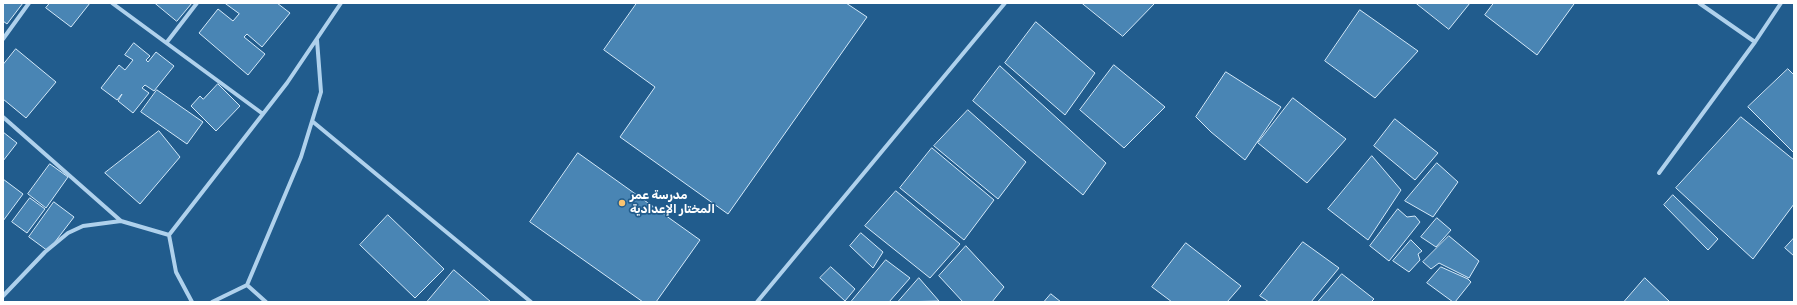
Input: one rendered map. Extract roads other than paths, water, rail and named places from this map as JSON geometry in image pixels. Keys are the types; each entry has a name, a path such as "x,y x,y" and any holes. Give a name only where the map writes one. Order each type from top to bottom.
{"street":[{"path":"3,39 29,3"},
{"path":"112,3 263,114"},
{"path":"167,42 197,3"},
{"path":"192,302 176,272 169,235 287,83 341,3"},
{"path":"756,302 1005,3"},
{"path":"1699,3 1755,42"},
{"path":"1658,174 1755,42 1781,3"},
{"path":"212,302 247,285 301,157 321,92 317,40"},
{"path":"3,117 121,221"},
{"path":"312,121 531,302"},
{"path":"3,296 45,252 68,233 83,226 121,221 169,235"},
{"path":"247,285 266,302"}],"place":[{"name":"مدرسة عمر المختار الإعدادية","path":"622,203"}]}
